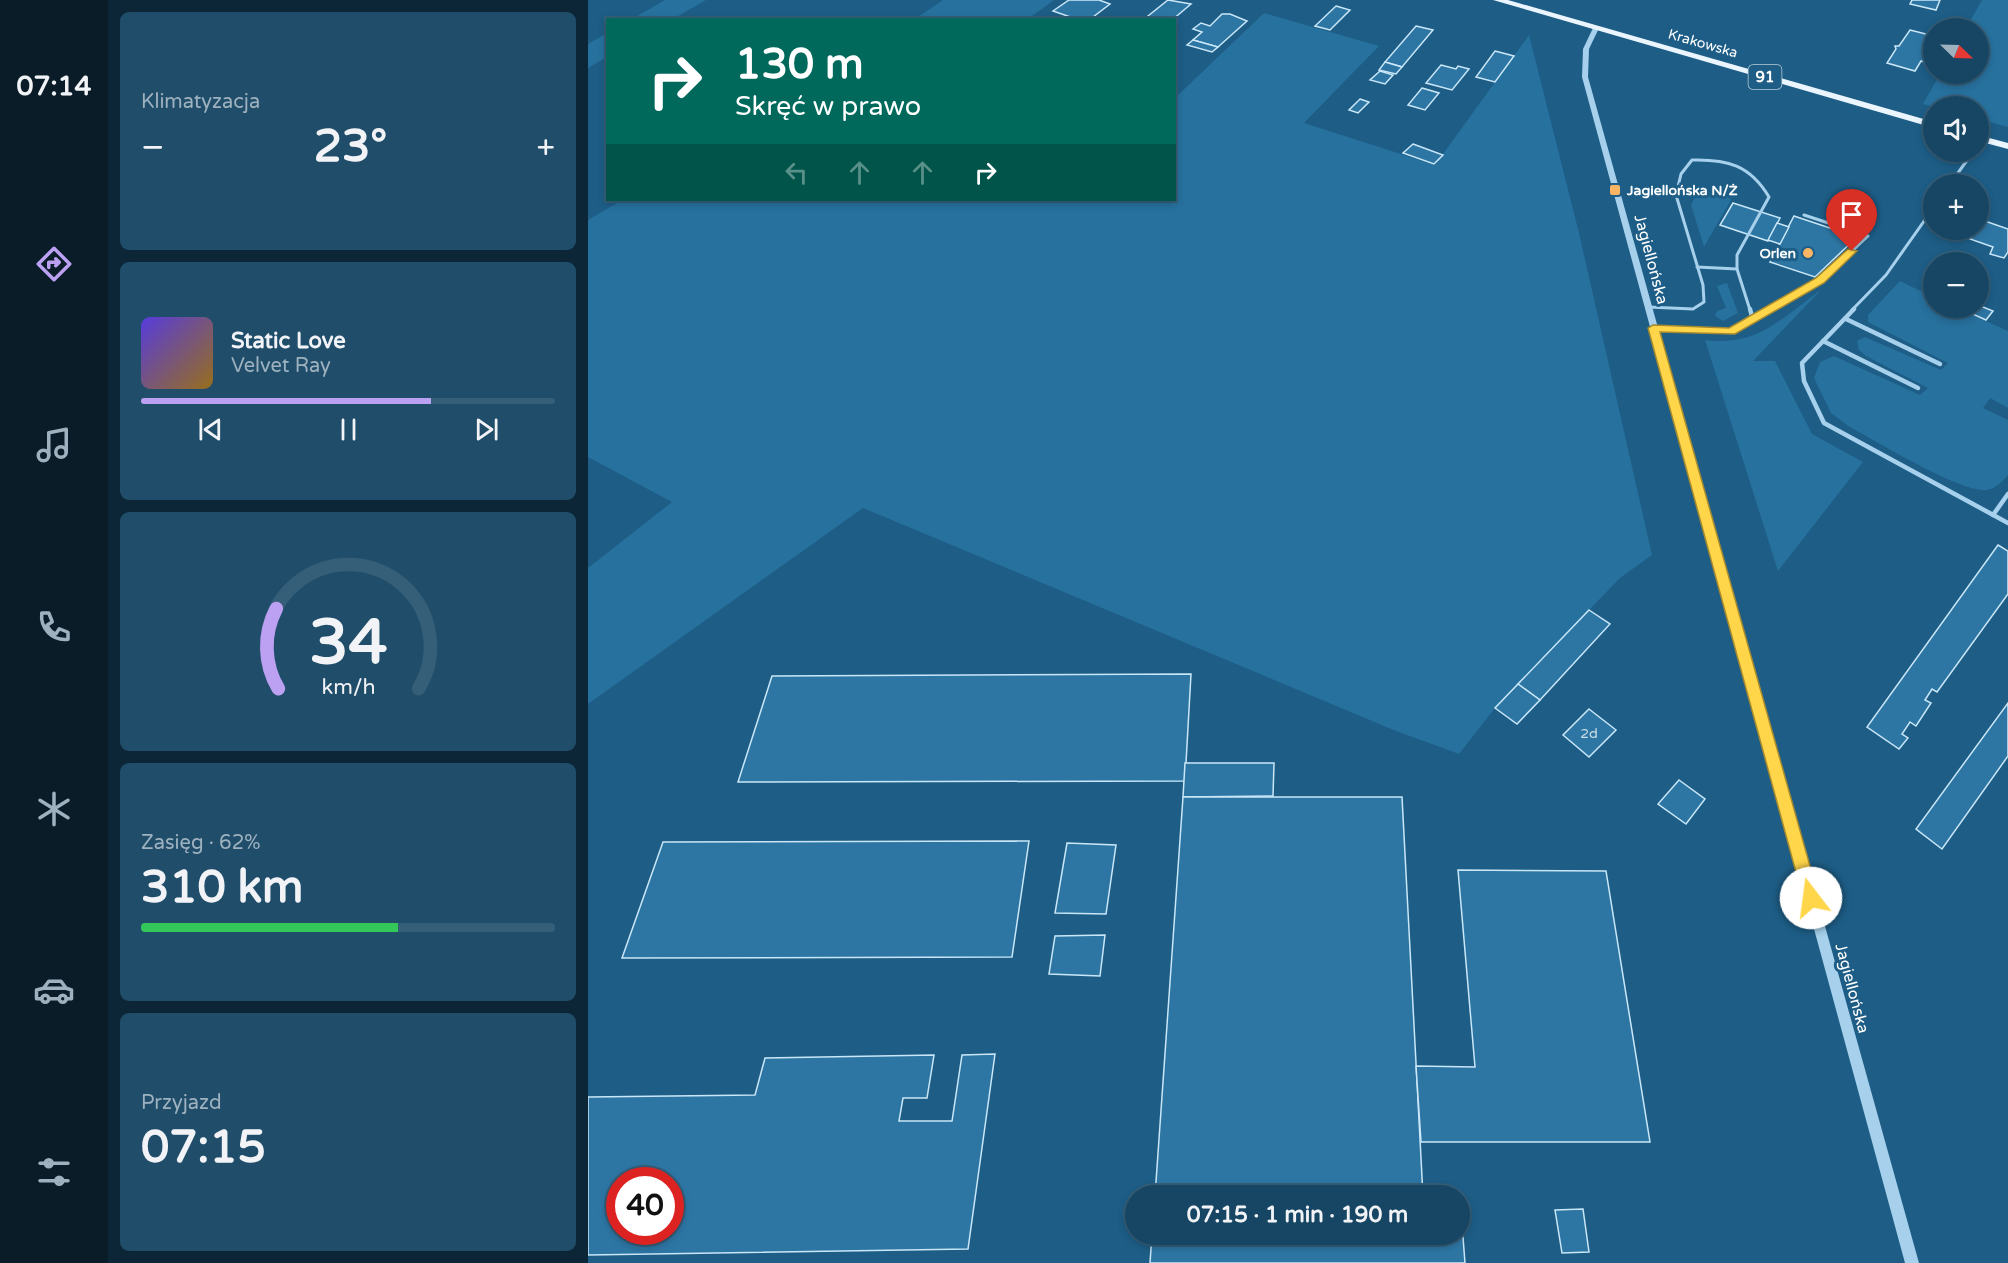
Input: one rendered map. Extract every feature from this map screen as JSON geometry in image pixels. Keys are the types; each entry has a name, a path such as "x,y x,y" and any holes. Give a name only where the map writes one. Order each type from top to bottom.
{"main road":[{"name":"Krakowska","path":"1498,0 1923,122"},
{"path":"1989,142 2008,147"}],"street":[{"name":"Jagiellońska","path":"1596,28 1586,49 1585,77 1912,1263"}],"lane":[{"path":"1648,307 1696,309 1704,302 1703,285 1676,195 1681,174 1692,160 1717,159 1731,162 1758,177 1769,197 1737,255 1737,269 1754,320"},
{"path":"1653,328 1731,332 1820,281 1868,236 1804,215"},
{"path":"1923,223 1886,275 1802,363 1804,381 1824,423 2008,524"},
{"path":"1698,267 1737,269"},
{"path":"1846,319 1940,364"},
{"path":"1822,341 1918,388"},
{"path":"1993,515 2008,494"}],"shaded area":[{"path":"665,0 706,0 675,18 634,18"},
{"path":"943,0 1054,0 1029,18 916,18"},
{"path":"1982,0 2008,0 2008,127 1989,122 1989,96 1928,96 1934,84 1989,84 1989,18 1972,18"},
{"path":"1264,13 1379,46 1304,123 1435,165 1529,35 1579,233 1652,555 1620,578 1495,708 1459,754 1396,731 863,508 588,704 588,568 672,502 588,457 588,220 620,201 1176,201 1176,97"},
{"path":"606,34 606,58 588,68 588,44"},
{"path":"1705,188 1725,192 1731,200 1704,247 1691,205 1698,191"},
{"path":"1900,281 1923,292 1923,318 1979,318 2008,331 2008,408 1990,398 1983,408 2008,420 2008,475 2001,482 1986,490 1957,483 1848,426 1831,413 1814,378 1820,362 1834,356 1920,395 1928,388 1866,356 1859,350 1857,341 1865,337 1941,370 1948,363 1868,322 1868,315"},
{"path":"1727,283 1738,313 1723,321 1715,316 1717,311 1726,308 1717,286"},
{"path":"1821,290 1753,361 1775,361 1812,434 1863,462 1778,571 1705,340 1724,341 1754,335 1780,320"}],"building":[{"path":"1069,0 1099,0 1110,4 1092,18 1073,18 1053,11"},
{"path":"1168,0 1191,4 1174,18 1146,18"},
{"path":"1912,0 1940,0 1936,10 1910,4"},
{"path":"1336,6 1350,10 1330,30 1315,26"},
{"path":"1222,14 1230,14 1247,21 1218,47 1193,40 1202,32 1193,29 1201,23 1210,26"},
{"path":"1416,26 1433,30 1402,67 1385,62"},
{"path":"1910,30 1923,33 1923,62 1921,61 1915,71 1887,63 1896,49 1895,46 1899,46"},
{"path":"1193,40 1218,47 1212,52 1187,45"},
{"path":"1495,51 1514,56 1495,82 1476,77"},
{"path":"1385,62 1402,67 1396,74 1379,70"},
{"path":"1441,65 1456,69 1458,66 1469,69 1452,90 1426,83"},
{"path":"1380,71 1393,75 1385,84 1370,80"},
{"path":"1422,88 1439,93 1425,110 1408,105"},
{"path":"1360,99 1369,102 1358,113 1349,110"},
{"path":"1413,144 1443,155 1434,164 1403,153"},
{"path":"1733,203 1780,218 1768,241 1720,225"},
{"name":"Orlen","path":"1794,216 1857,237 1815,277 1770,262"},
{"path":"1989,222 2008,229 2008,252 2004,258 1990,254 1993,247 1973,240 1989,240"},
{"path":"1777,223 1789,227 1780,244 1768,240"},
{"path":"1998,545 2008,551 2008,594 1937,692 1932,689 1925,700 1931,703 1916,726 1910,722 1902,734 1908,738 1899,749 1867,727"},
{"path":"1589,610 1610,624 1540,700 1518,684"},
{"path":"1191,674 1185,781 738,782 772,676"},
{"path":"1518,684 1540,700 1517,724 1495,708"},
{"path":"2008,703 2008,756 1942,849 1916,829"},
{"path":"1589,709 1616,730 1589,757 1563,735"},
{"path":"1185,763 1274,763 1273,796 1183,797"},
{"path":"1679,780 1705,799 1686,824 1658,804"},
{"path":"1183,797 1402,797 1422,1185 1156,1185"},
{"path":"1029,841 1012,957 622,958 663,842"},
{"path":"1067,843 1116,845 1106,914 1055,913"},
{"path":"1458,870 1606,871 1650,1142 1421,1142 1416,1066 1475,1067"},
{"path":"1105,935 1100,976 1049,974 1055,936"},
{"path":"995,1054 968,1249 588,1255 588,1097 755,1095 765,1058 934,1055 927,1098 903,1098 899,1121 952,1121 962,1055"},
{"path":"1583,1209 1589,1252 1562,1253 1555,1210"},
{"path":"1151,1245 1464,1245 1465,1263 1150,1263"}],"place":[{"name":"Jagiellońska N/Ż","path":"1615,190"},
{"name":"Orlen","path":"1808,253"}],"route":[{"path":"1811,898 1653,328 1731,332 1820,281 1852,251"}]}
